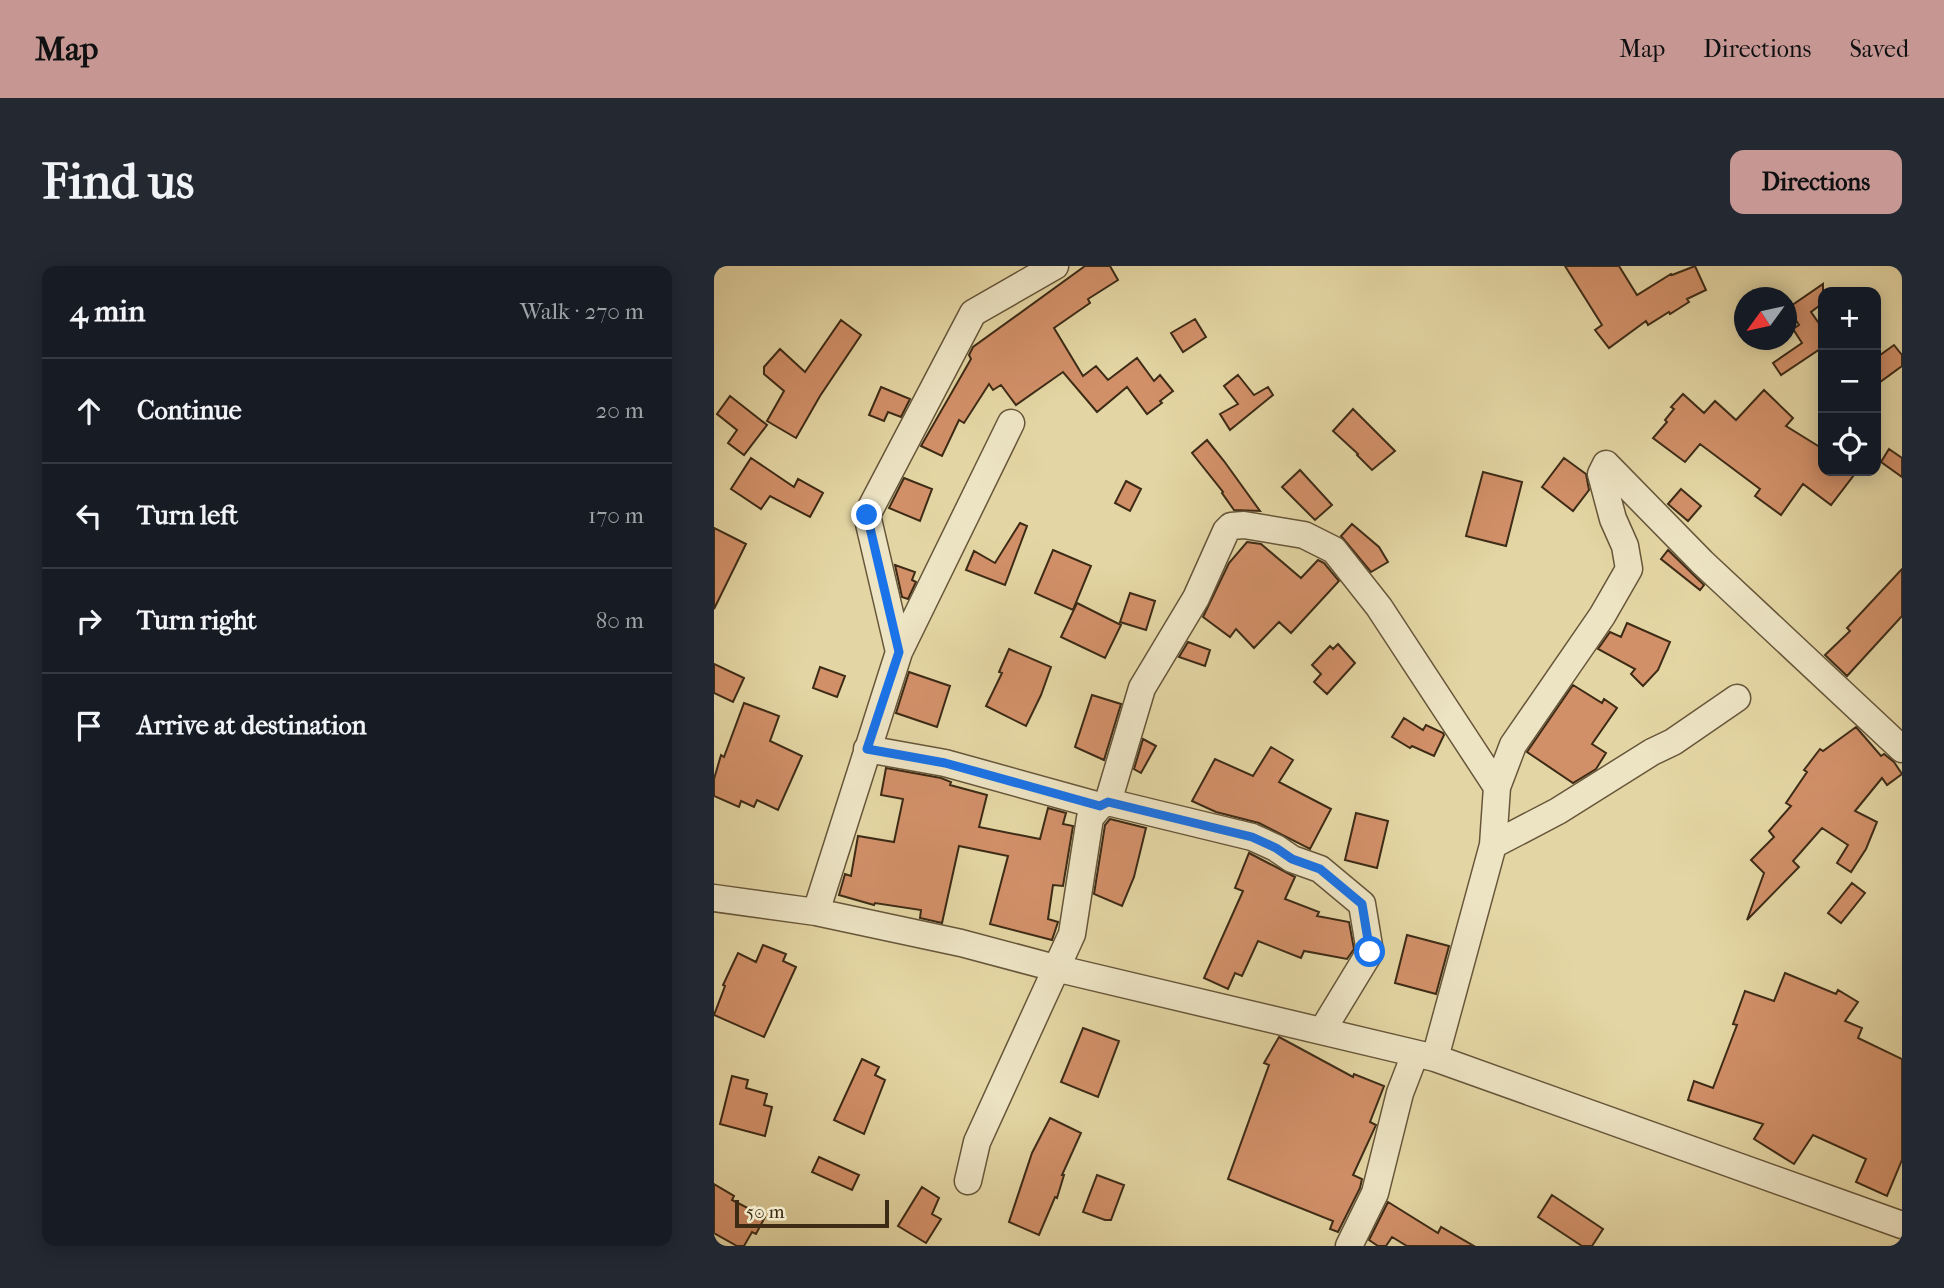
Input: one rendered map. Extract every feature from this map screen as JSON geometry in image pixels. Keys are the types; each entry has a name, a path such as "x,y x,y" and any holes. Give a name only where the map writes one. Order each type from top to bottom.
{"street":[{"path":"899,652 867,515 973,313 1055,266"},
{"path":"816,912 899,652 1011,423"},
{"path":"1349,1246 1375,1194 1400,1093 1425,1056 1493,845 1497,787 1513,745 1626,577 1628,559 1601,474 1606,464 1702,562 1902,749"},
{"path":"968,1181 977,1142 1072,934 1090,818 1104,804 1142,688 1196,598 1226,531 1231,526 1244,525 1304,535 1334,550 1379,607 1497,787"},
{"path":"1493,845 1558,811 1652,752 1673,742 1738,698"},
{"path":"867,749 945,763 1104,804 1252,837 1292,859 1320,869 1362,904 1370,952 1322,1031"},
{"path":"714,898 816,912 961,943 1425,1056 1902,1225"}],"building":[{"path":"1085,266 1110,266 1118,280 1088,299 1090,303 1054,328 1083,376 1096,366 1108,380 1137,358 1154,381 1160,375 1173,391 1147,414 1127,387 1097,412 1063,372 1016,405 1001,385 993,390 989,384 964,423 959,420 942,456 921,446 971,359 969,355 973,347"},
{"path":"1565,266 1619,266 1637,295 1671,274 1695,266 1706,290 1687,299 1689,302 1670,314 1669,312 1648,325 1646,321 1609,348 1595,330 1602,325"},
{"path":"1818,287 1818,307 1811,312 1818,322 1818,350 1781,375 1773,363 1792,350 1797,350 1802,343 1797,335 1797,302"},
{"path":"1195,319 1206,337 1183,352 1171,333"},
{"path":"841,320 861,335 820,396 796,438 767,421 784,391 764,374 764,367 780,349 805,372"},
{"path":"1894,345 1902,355 1902,366 1881,381 1881,354"},
{"path":"1238,375 1254,395 1268,387 1273,395 1230,430 1220,414 1238,404 1224,386"},
{"path":"881,387 910,399 901,417 888,412 884,421 869,415"},
{"path":"1764,390 1793,418 1786,426 1818,446 1818,476 1853,476 1831,505 1803,484 1781,515 1755,496 1760,489 1700,444 1685,462 1653,438 1667,422 1665,420 1674,409 1671,407 1683,394 1704,413 1715,401 1736,420"},
{"path":"730,396 767,425 744,455 728,443 737,430 717,414"},
{"path":"1353,409 1395,451 1372,470 1333,431"},
{"path":"1207,440 1260,511 1234,510 1192,453"},
{"path":"1889,449 1902,458 1902,477 1881,462"},
{"path":"751,458 794,487 798,479 823,493 810,517 770,496 761,509 731,489"},
{"path":"1564,458 1586,474 1589,490 1573,511 1542,487"},
{"path":"1300,470 1332,505 1315,520 1282,487"},
{"path":"1483,472 1522,482 1506,546 1466,536"},
{"path":"904,478 932,489 920,521 889,508"},
{"path":"1126,481 1141,489 1130,511 1115,503"},
{"path":"1681,489 1701,506 1688,521 1668,504"},
{"path":"1020,523 1027,526 1005,585 966,570 974,551 995,563"},
{"path":"1352,524 1379,547 1388,562 1371,572 1341,536"},
{"path":"714,528 746,544 714,609"},
{"path":"1247,542 1261,544 1301,578 1318,560 1324,563 1339,581 1291,633 1279,622 1254,648 1236,629 1230,637 1203,617 1229,563"},
{"path":"1053,550 1091,566 1073,610 1035,593"},
{"path":"1668,550 1704,585 1700,590 1661,559"},
{"path":"895,565 915,572 912,580 916,582 908,599 902,597"},
{"path":"1902,569 1902,616 1847,676 1825,655 1850,631 1847,628"},
{"path":"1130,593 1155,601 1146,630 1120,622"},
{"path":"1077,603 1121,625 1105,658 1061,637"},
{"path":"1627,623 1670,642 1658,670 1643,686 1631,674 1635,669 1598,649 1610,632 1621,637"},
{"path":"1188,642 1210,650 1205,666 1179,657"},
{"path":"1338,644 1355,663 1327,694 1314,682 1321,674 1312,665 1330,646 1333,649"},
{"path":"1009,649 1051,667 1026,726 986,706 1002,673 999,672"},
{"path":"714,664 744,678 733,702 714,693"},
{"path":"820,667 845,676 837,697 813,688"},
{"path":"909,672 950,686 937,727 896,713"},
{"path":"1573,685 1602,703 1604,699 1617,708 1592,744 1606,753 1596,769 1573,783 1527,752"},
{"path":"1092,695 1121,704 1104,760 1075,747"},
{"path":"744,703 779,716 770,741 802,756 778,810 757,800 754,807 741,801 739,807 714,796 714,779 721,755 724,757"},
{"path":"1404,718 1423,730 1426,725 1443,733 1434,756 1412,746 1410,748 1392,737"},
{"path":"1856,727 1881,756 1884,754 1894,762 1902,774 1887,785 1882,778 1855,811 1877,822 1866,849 1851,872 1837,863 1848,845 1822,828 1793,861 1799,867 1747,920 1764,873 1751,860 1774,837 1769,831 1791,806 1786,803 1807,772 1804,770 1820,749 1823,751"},
{"path":"1143,739 1156,746 1141,773 1134,769"},
{"path":"1271,747 1293,760 1279,782 1331,809 1310,849 1259,823 1216,812 1192,801 1215,759 1253,776"},
{"path":"886,768 941,778 951,782 950,785 987,795 979,827 1040,839 1048,808 1066,813 1063,824 1073,826 1063,886 1053,885 1048,919 1058,922 1052,940 990,924 1008,856 959,846 942,923 920,918 921,910 874,905 839,895 845,874 851,876 858,836 894,842 903,799 881,795"},
{"path":"1356,813 1388,821 1377,868 1345,860"},
{"path":"1110,819 1146,828 1134,877 1122,906 1094,894 1105,825"},
{"path":"1249,853 1295,877 1285,899 1319,912 1317,916 1349,922 1354,949 1347,959 1304,951 1301,958 1258,941 1242,976 1235,973 1228,989 1204,978 1243,891 1235,888"},
{"path":"1852,883 1865,893 1841,923 1828,913"},
{"path":"1407,935 1449,946 1436,994 1395,983"},
{"path":"763,945 786,954 783,961 796,967 764,1037 714,1015 725,986 723,985 738,953 756,962"},
{"path":"1785,973 1836,994 1838,990 1858,1002 1845,1021 1862,1028 1858,1038 1902,1059 1902,1160 1887,1196 1856,1182 1866,1159 1813,1135 1794,1164 1754,1139 1763,1124 1688,1100 1694,1081 1713,1088 1737,1025 1733,1024 1745,991 1774,1001"},
{"path":"1083,1028 1119,1041 1098,1097 1061,1082"},
{"path":"1279,1037 1353,1077 1354,1074 1384,1086 1370,1122 1376,1125 1353,1175 1362,1179 1360,1188 1338,1232 1330,1229 1333,1221 1228,1179 1269,1065 1264,1063"},
{"path":"862,1059 879,1067 875,1075 885,1080 864,1134 834,1120"},
{"path":"732,1076 748,1080 746,1088 767,1094 764,1105 772,1107 765,1136 720,1124"},
{"path":"1050,1118 1081,1133 1062,1175 1057,1198 1055,1197 1039,1235 1009,1222 1032,1153"},
{"path":"819,1157 859,1175 852,1190 812,1172"},
{"path":"1097,1175 1124,1185 1111,1220 1083,1212"},
{"path":"714,1184 734,1196 732,1200 765,1217 756,1234 752,1232 744,1246 737,1246 714,1233"},
{"path":"922,1187 939,1198 932,1214 941,1219 926,1243 898,1226"},
{"path":"1552,1195 1603,1229 1592,1246 1582,1246 1538,1217"},
{"path":"1388,1202 1438,1233 1441,1227 1474,1246 1407,1246 1392,1237 1386,1246 1378,1246 1369,1240"}],"route":[{"path":"867,515 899,652 867,749 945,763 1100,806 1108,802 1252,837 1292,859 1320,869 1362,904 1370,952"}]}
